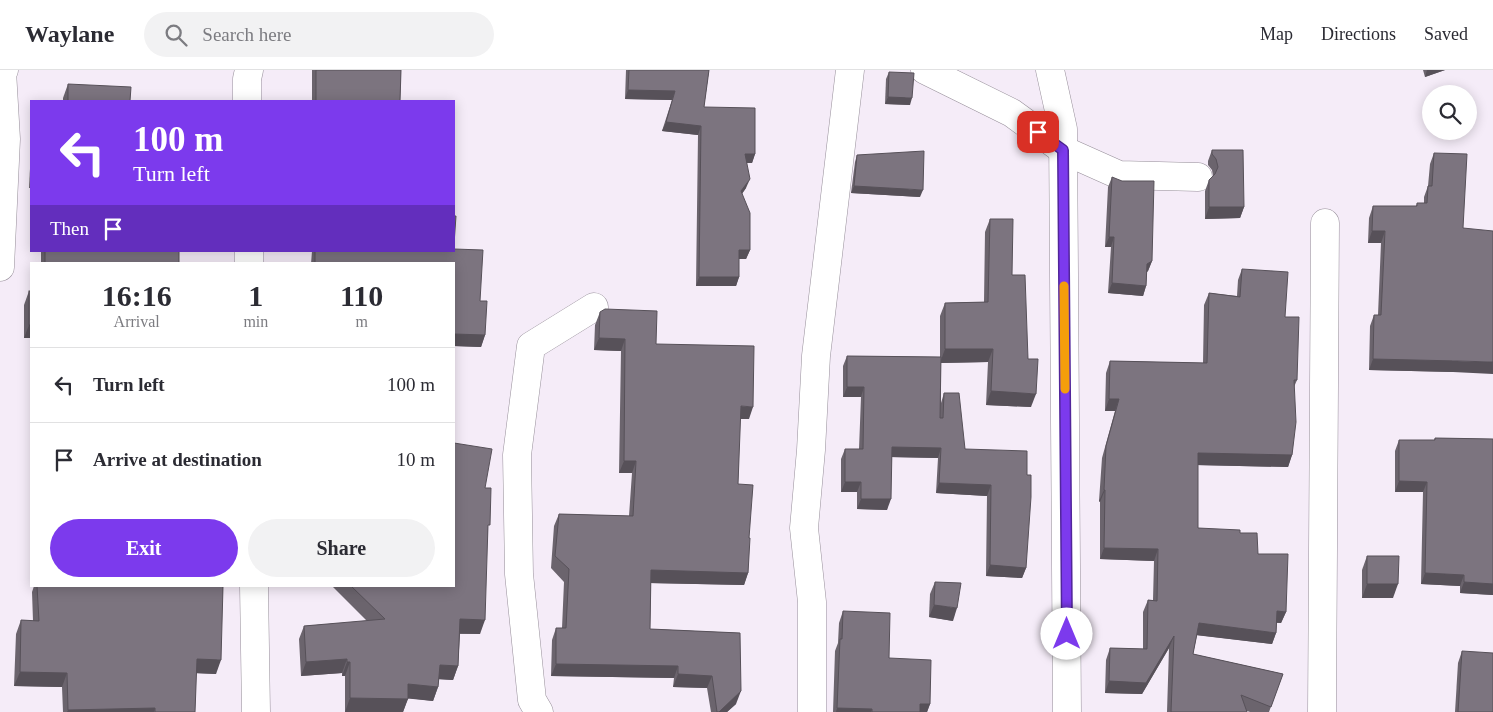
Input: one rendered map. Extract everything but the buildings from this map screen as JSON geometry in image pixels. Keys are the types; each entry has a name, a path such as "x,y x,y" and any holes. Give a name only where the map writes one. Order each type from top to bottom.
{"street":[{"path":"0,267 6,140 2,71 4,70"},
{"path":"247,100 249,70"},
{"path":"812,712 812,602 804,528 811,450 816,356 850,70"},
{"path":"925,70 1012,113 1063,150 1119,175 1198,177"},
{"path":"1050,70 1063,129 1067,712"},
{"path":"1322,712 1325,223"},
{"path":"539,712 532,700 519,574 517,455 531,346 594,307"},
{"path":"254,587 256,712"}],"slow traffic":[{"path":"1064,286 1065,389"}],"route":[{"path":"1038,132 1063,150 1067,634"}]}
